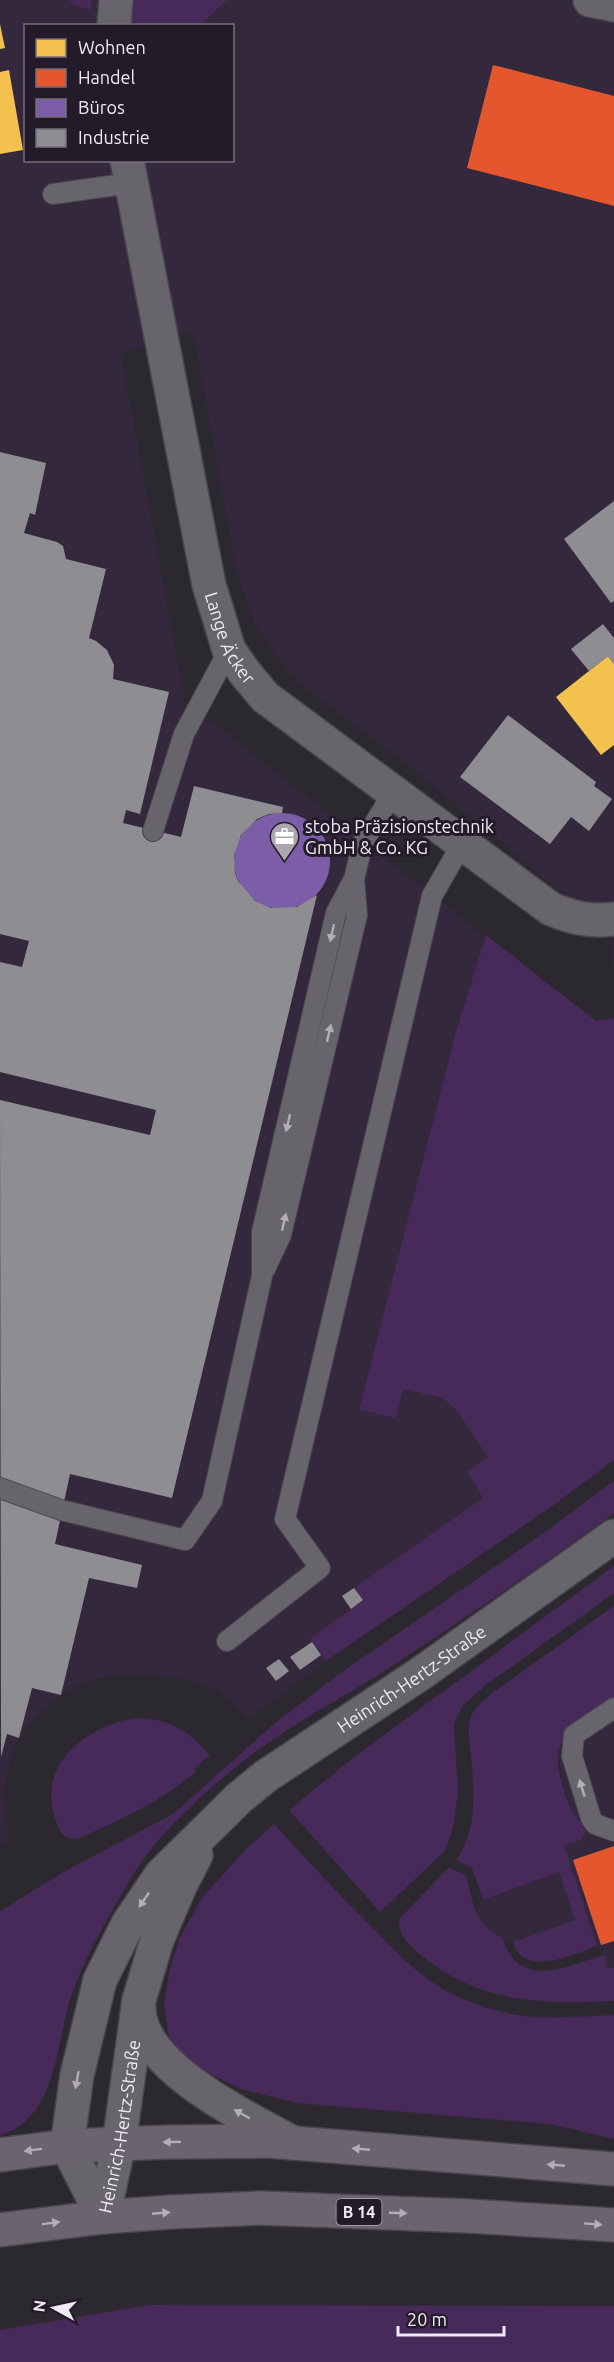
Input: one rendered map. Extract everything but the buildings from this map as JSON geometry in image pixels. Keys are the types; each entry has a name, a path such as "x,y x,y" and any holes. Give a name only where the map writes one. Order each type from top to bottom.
{"main road":[{"path":"114,24 116,0"},
{"path":"590,0 614,5"},
{"name":"Lange Äcker","path":"129,172 209,585 229,650 265,697 551,909 577,919 590,921 614,919"},
{"name":"Heinrich-Hertz-Straße","path":"103,2217 67,2146 77,2075 100,1980 128,1924 161,1875 267,1776 420,1674 614,1536"},
{"name":"Heinrich-Hertz-Straße","path":"103,2217 119,2144 139,2000 157,1940 180,1886 212,1825"},
{"path":"139,2000 143,2033 156,2052 169,2065 204,2091 293,2143"},
{"path":"0,2155 67,2146 236,2141 293,2143 614,2169"},
{"name":"B 14","path":"0,2230 103,2217 260,2208 468,2216 614,2225"}],"lane":[{"path":"53,194 129,172"},
{"path":"153,831 184,734 229,650"},
{"path":"0,1488 61,1510 186,1540 212,1501 262,1276 262,1232 333,924 336,913 354,879 363,842 393,793"},
{"path":"226,1641 320,1568 285,1519 432,896 463,842"},
{"path":"614,1708 574,1736 572,1756 591,1818 596,1824 614,1831"}],"shaded area":[{"path":"0,0 614,0 614,987 611,909 583,909 412,768 307,689 278,658 265,638 255,621 237,573 193,331 121,354 185,701 528,970 596,1021 603,1018 614,1030 614,1460 548,1509 326,1661 248,1720 231,1701 215,1688 176,1678 141,1674 111,1675 80,1684 64,1693 41,1711 19,1738 12,1753 3,1792 9,1840 0,1846"},
{"path":"71,0 92,0 90,10 71,4"},
{"path":"132,0 227,0 201,24 129,24"},
{"path":"486,935 596,1021 614,1018 614,1460 548,1509 326,1661 310,1639 362,1601 354,1588 483,1498 467,1471 488,1457 458,1412 443,1398 403,1389 396,1418 359,1410 456,1032"},
{"path":"614,1481 614,1513 431,1641 265,1745 218,1781 173,1824 133,1875 86,1960 68,2007 45,2094 34,2112 20,2126 0,2135 0,1911 67,1870 173,1814 274,1724 336,1676 532,1541"},
{"path":"614,1566 614,1593 486,1685 462,1706 454,1724 458,1791 454,1824 446,1850 380,1912 289,1810 358,1754"},
{"path":"614,1606 614,1698 573,1730 558,1754 566,1797 586,1832 581,1840 564,1845 597,1946 563,1958 538,1962 527,1959 519,1953 513,1942 575,1920 559,1872 483,1900 472,1868 456,1860 468,1836 473,1810 469,1723 477,1707 484,1700"},
{"path":"614,1698 614,1968 607,1968 603,1955 575,1920 513,1942 492,1934 482,1925 476,1909 483,1900 559,1872 564,1844 581,1840 584,1826 574,1817 570,1806 562,1780 558,1754 563,1740"},
{"path":"136,1718 159,1721 178,1727 210,1755 194,1769 196,1772 153,1802 77,1839 67,1838 57,1825 51,1796 54,1778 61,1762 86,1738 119,1722"},
{"path":"274,1824 336,1891 411,1966 446,1991 481,2006 518,2015 554,2017 614,2015 614,2139 550,2124 297,2103 241,2089 188,2063 169,2039 164,2003 170,1968 180,1937 202,1898 245,1850"},
{"path":"449,1867 466,1876 476,1912 486,1927 502,1937 510,1954 519,1964 531,1970 544,1971 574,1965 604,1955 607,1968 614,1968 614,2001 562,2002 513,1998 466,1984 422,1956 403,1936 399,1919"},
{"path":"148,2305 614,2306 614,2362 0,2362 0,2330"}],"place":[{"name":"stoba Präzisionstechnik GmbH & Co. KG","path":"284,862"}]}
